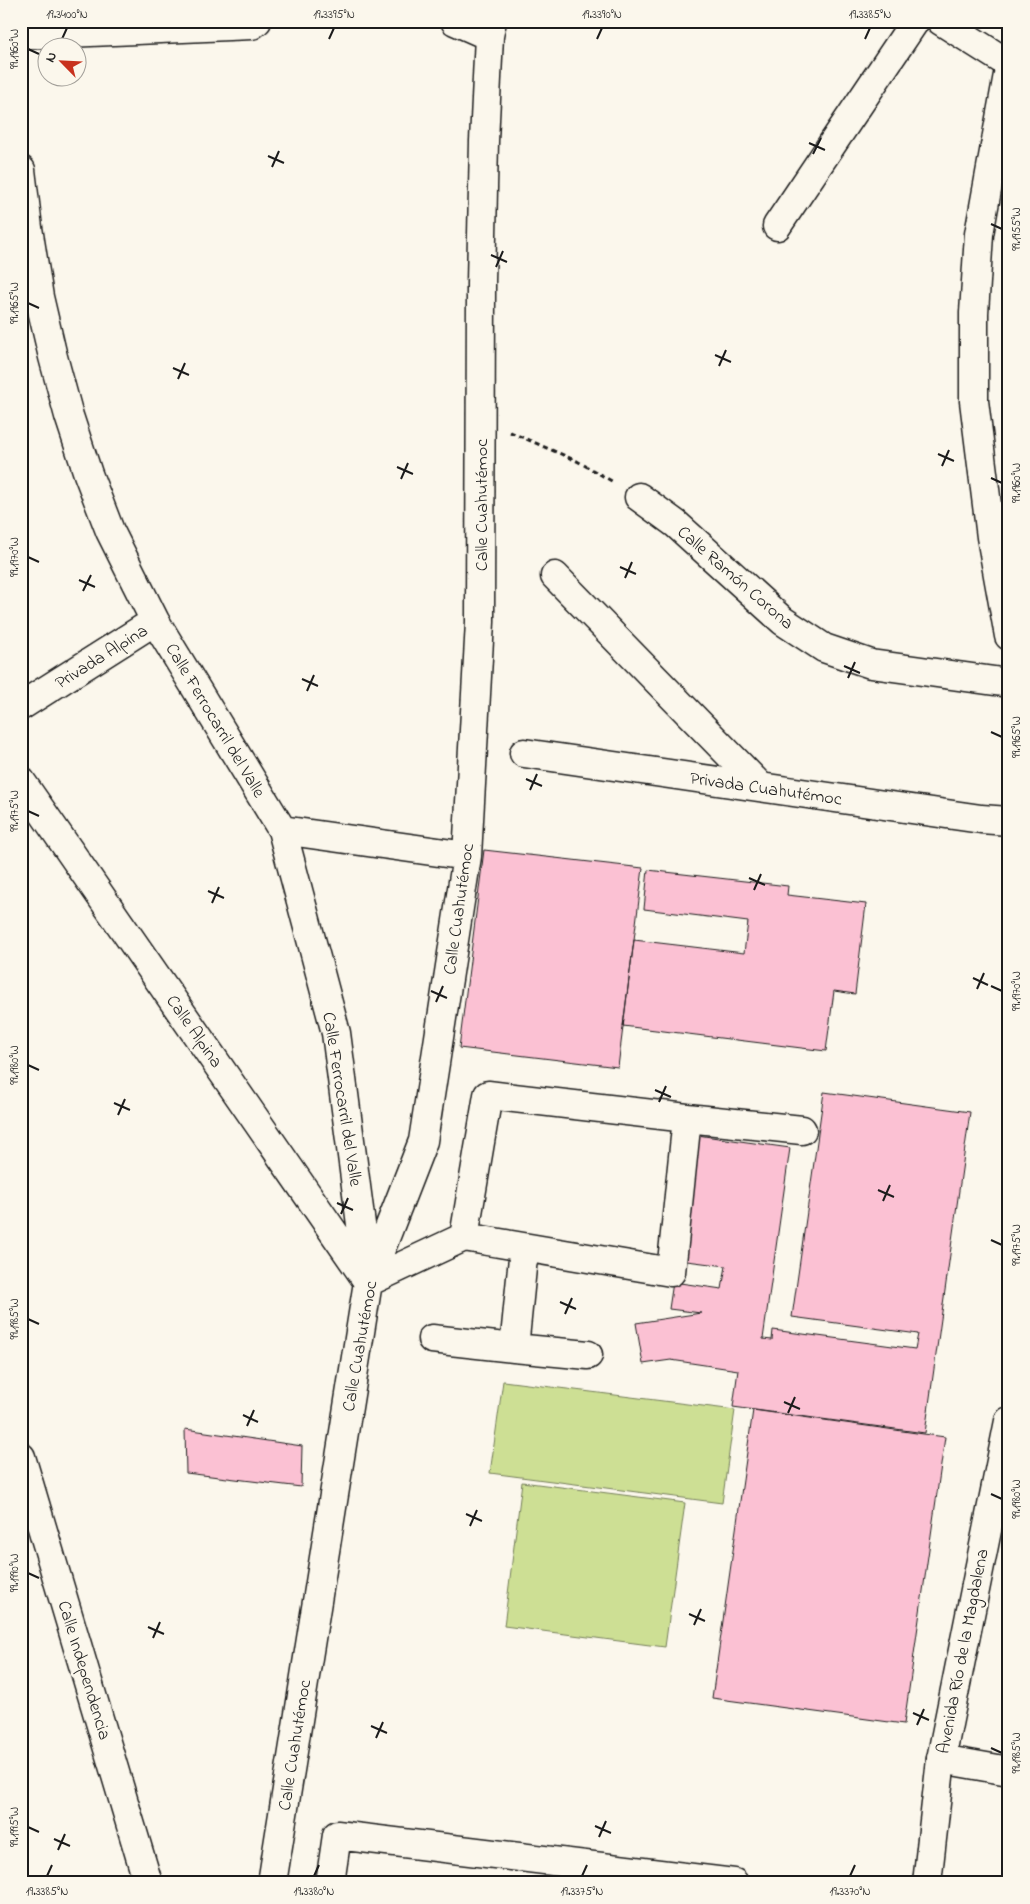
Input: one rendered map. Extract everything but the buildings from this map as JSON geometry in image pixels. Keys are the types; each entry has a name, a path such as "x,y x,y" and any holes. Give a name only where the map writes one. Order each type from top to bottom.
{"street":[{"path":"21,35 252,25 257,21"},
{"path":"455,21 490,28"},
{"path":"777,226 915,21"},
{"path":"941,21 1009,64"},
{"name":"Calle Cuahutémoc","path":"272,1883 368,1282 423,1141 467,856 480,622 484,141 490,28"},
{"path":"1009,69 979,234 974,313 974,401 992,537 1009,636"},
{"name":"Calle Ferrocarril del Valle","path":"21,170 39,297 69,416 88,474 110,531 155,621 282,830 336,1033 368,1282"},
{"name":"Calle Ramón Corona","path":"639,497 676,524 783,621 824,648 871,664 1009,683"},
{"path":"555,576 761,788"},
{"name":"Privada Alpina","path":"21,706 155,621"},
{"name":"Privada Cuahutémoc","path":"524,753 981,819 1009,821"},
{"name":"Calle Alpina","path":"21,781 368,1282"},
{"path":"282,830 467,856"},
{"path":"464,1237 488,1095 802,1130"},
{"path":"368,1282 464,1237 671,1272 687,1118"},
{"path":"514,1348 524,1248"},
{"path":"432,1339 588,1355"},
{"name":"Avenida Río de la Magdalena","path":"927,1883 940,1759 1009,1421"},
{"name":"Calle Independencia","path":"21,1457 148,1883"},
{"path":"940,1759 1009,1771"},
{"path":"330,1883 337,1834 719,1882"}],"path":[{"path":"481,419 577,461 639,497"}],"green space":[{"path":"503,1381 735,1410 722,1503 490,1473"},
{"path":"522,1482 685,1503 665,1647 504,1626"}]}
